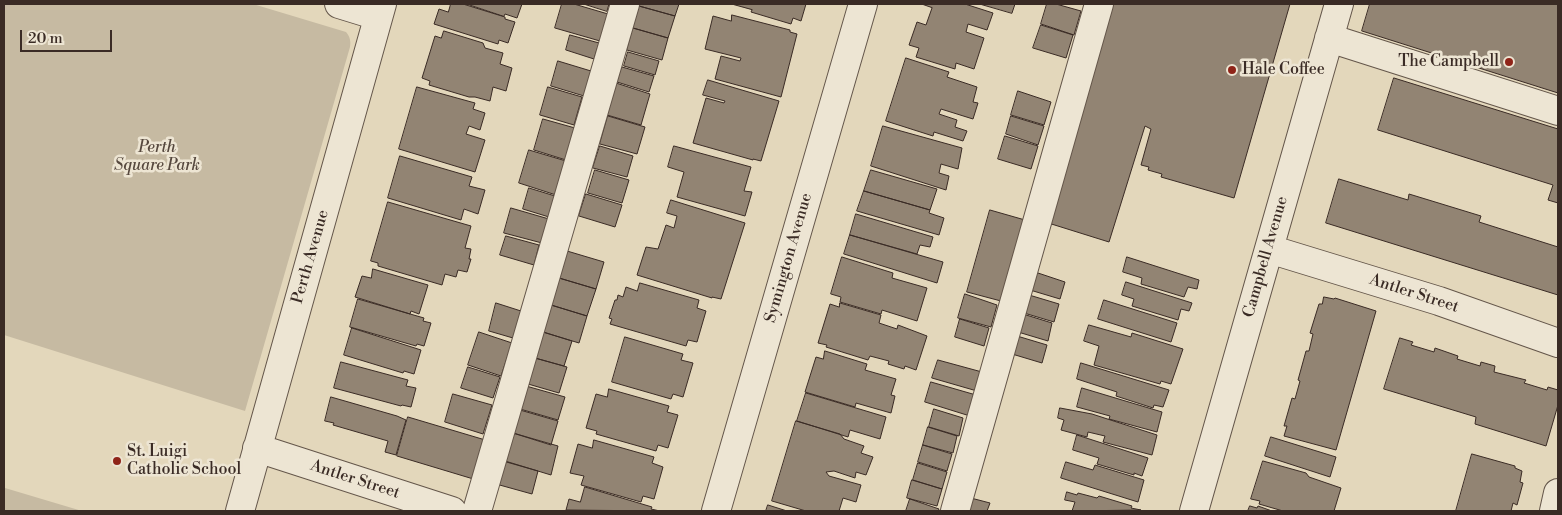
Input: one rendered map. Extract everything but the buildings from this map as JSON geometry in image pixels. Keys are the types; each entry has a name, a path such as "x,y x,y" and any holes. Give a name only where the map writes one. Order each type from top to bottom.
{"street":[{"path":"339,4 380,10"},
{"path":"477,511 625,4"},
{"name":"Symington Avenue","path":"716,511 863,4"},
{"path":"955,511 1099,4"},
{"name":"Campbell Avenue","path":"1194,511 1339,4"},
{"name":"Perth Avenue","path":"240,511 380,10"},
{"path":"1330,38 1558,111"},
{"name":"Antler Street","path":"1269,248 1439,301 1558,343"},
{"name":"Antler Street","path":"257,448 452,511"},
{"path":"1554,511 1558,493"}],"green space":[{"name":"Perth Square Park","path":"4,4 253,4 346,32 350,41 350,47 245,411 4,335"},
{"path":"5,488 82,511 4,511"}],"place":[{"name":"The Campbell","path":"1509,62"},
{"name":"Hale Coffee","path":"1232,70"},
{"name":"St. Luigi Catholic School","path":"117,461"}]}
